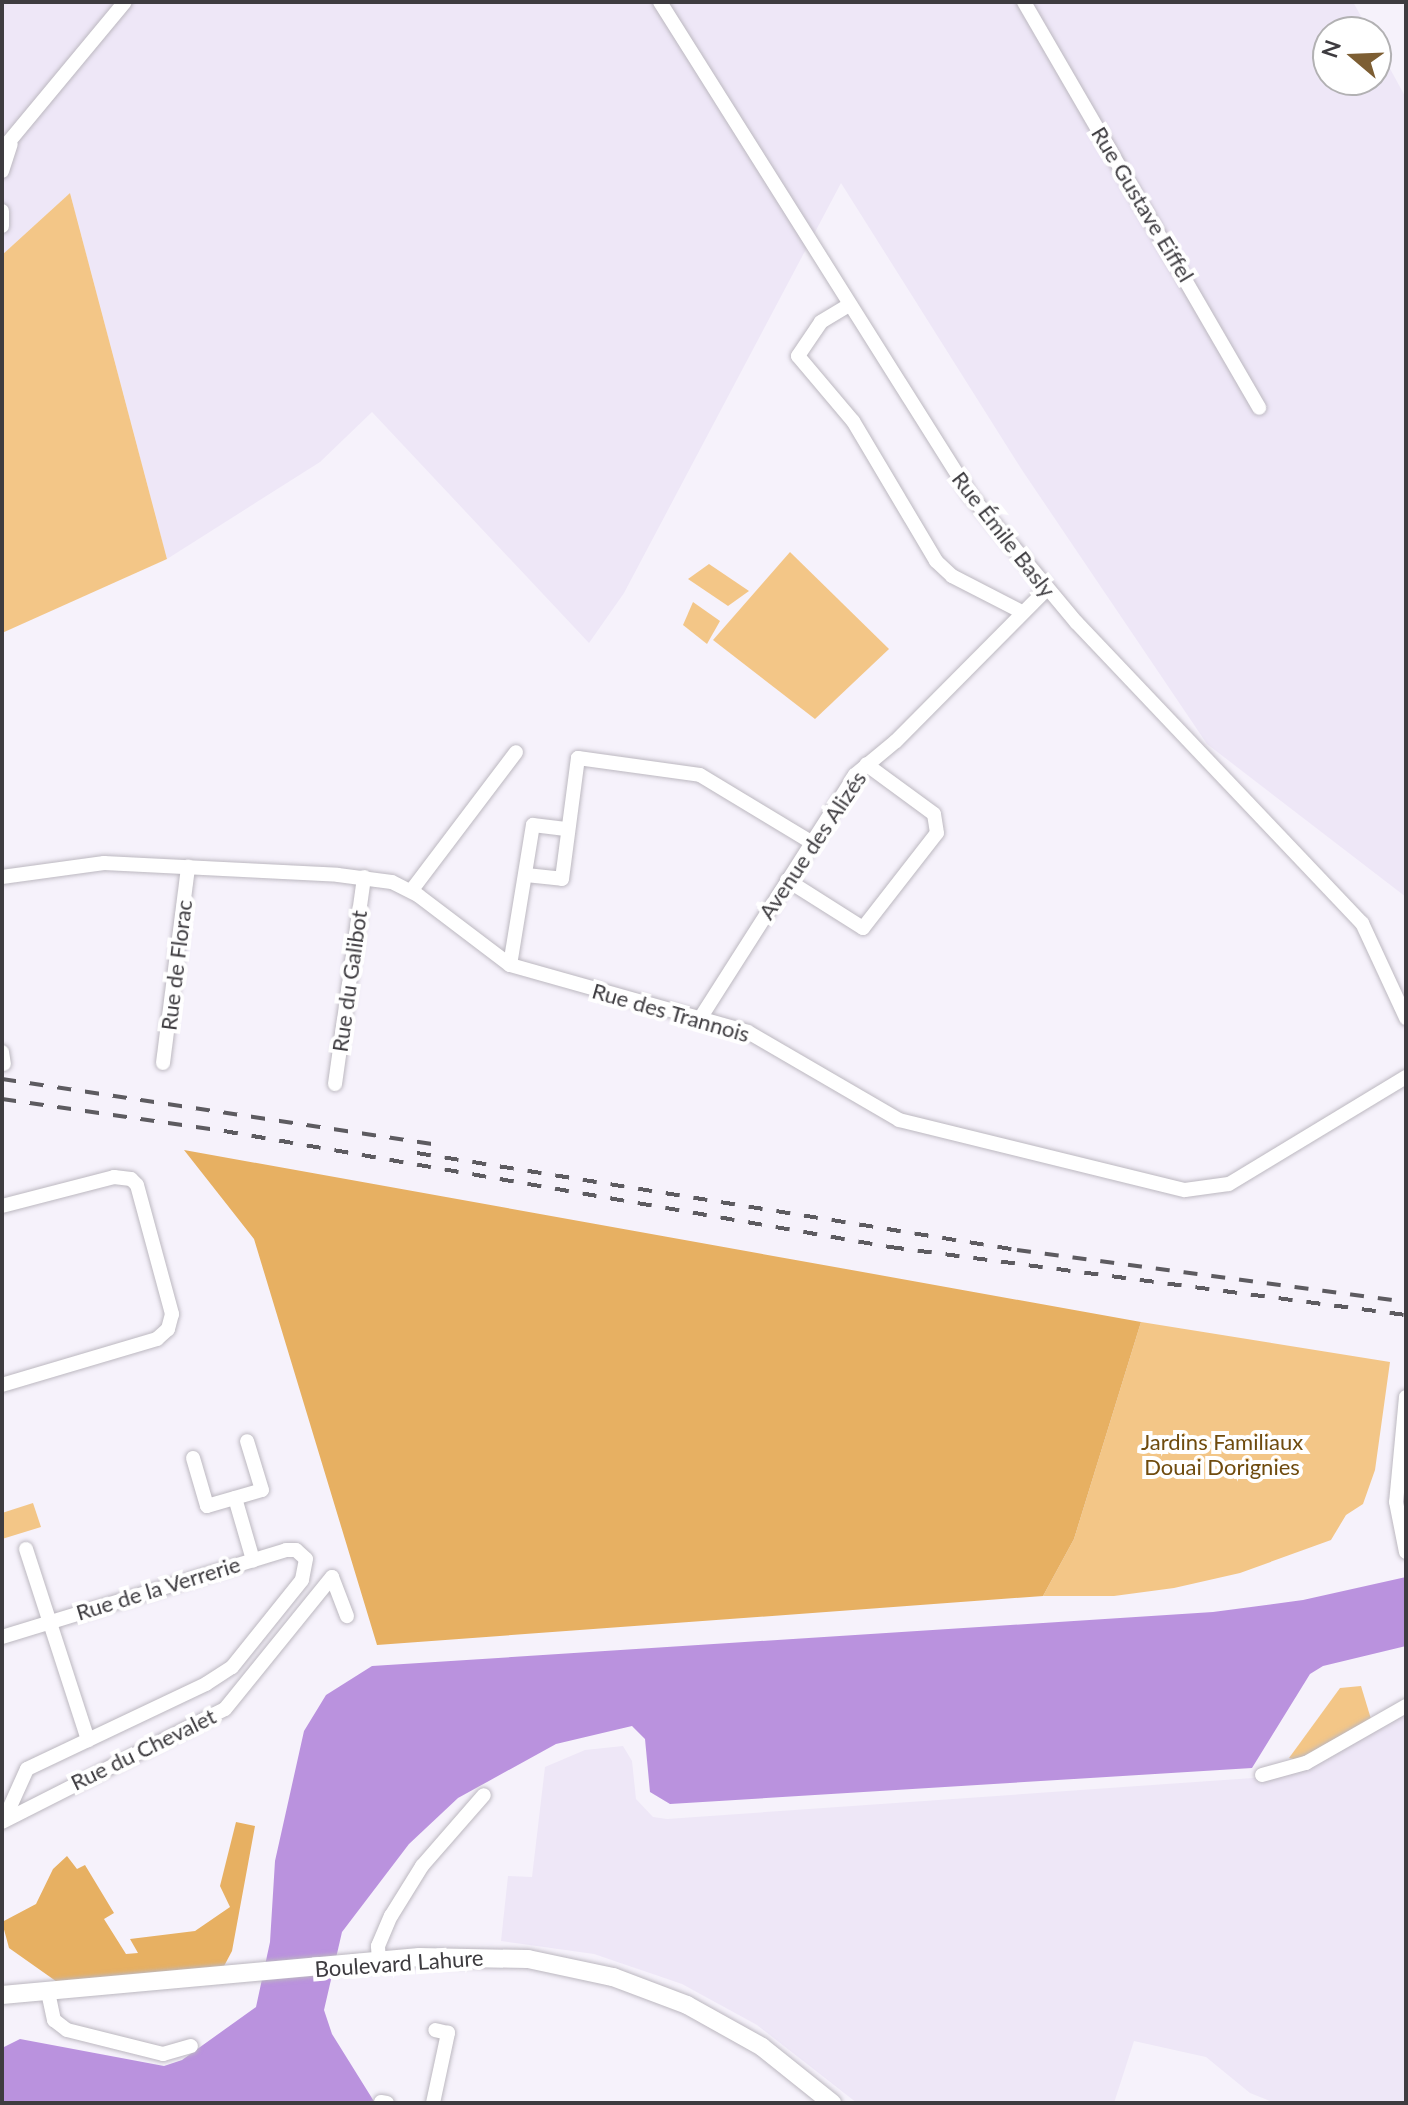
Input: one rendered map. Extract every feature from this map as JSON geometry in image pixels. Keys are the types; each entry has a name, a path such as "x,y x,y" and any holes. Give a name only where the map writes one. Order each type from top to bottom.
{"main road":[{"name":"Boulevard Lahure","path":"2,2005 72,1991 379,1961 513,1957 621,1979 740,2033 832,2103"},
{"name":"Boulevard Lahure","path":"2,1995 48,1995"}],"street":[{"path":"2,171 7,145 125,2"},
{"name":"Rue Émile Basly","path":"660,2 960,480 1047,589 1355,915 1377,946 1406,1018"},
{"name":"Rue Gustave Eiffel","path":"1024,2 1259,408"},
{"path":"2,211 2,226"},
{"name":"Rue Émile Basly","path":"849,305 821,322 798,356 853,421 936,561 952,576 1022,612"},
{"name":"Avenue des Alizés","path":"701,1017 811,842 866,764 896,741 1047,589"},
{"path":"411,891 516,752"},
{"path":"526,875 562,879 578,758 700,775 811,842"},
{"path":"787,880 863,928 937,833 940,826 934,814 866,764"},
{"path":"510,965 533,825 568,829"},
{"name":"Rue des Trannois","path":"2,877 90,863 364,877 411,891 510,965 701,1017 779,1047 899,1120 1195,1191 1229,1184 1406,1077"},
{"name":"Rue de Florac","path":"163,1063 188,867"},
{"name":"Rue du Galibot","path":"335,1084 364,877"},
{"path":"2,1206 126,1177 137,1185 172,1314 161,1337 2,1385"},
{"path":"1406,1397 1396,1502 1406,1552"},
{"path":"193,1458 207,1506 262,1490 247,1441"},
{"path":"235,1498 253,1560"},
{"path":"3,1821 27,1769 88,1740 26,1549"},
{"name":"Rue de la Verrerie","path":"2,1637 292,1549 304,1555 307,1565 299,1585 220,1676 88,1740"},
{"name":"Rue du Chevalet","path":"3,1821 225,1709 332,1577 347,1616"},
{"path":"1262,1775 1306,1763 1406,1706"},
{"path":"379,1961 378,1946 386,1926 422,1866 484,1795"},
{"path":"48,1995 54,2020 73,2032 163,2054 191,2046"},
{"path":"433,2103 448,2033 435,2030"}],"shaded area":[{"path":"2,2 1353,2 1361,16 1312,16 1312,96 1392,96 1392,72 1406,98 1406,897 1207,744 1022,470 841,183 624,593 589,643 372,412 320,462 167,559 70,193 2,255"},
{"path":"184,1150 1141,1322 1074,1539 1043,1596 377,1645 254,1239"},
{"path":"1406,1577 1406,1646 1323,1666 1310,1674 1252,1768 670,1804 650,1792 645,1739 632,1726 556,1744 458,1798 409,1844 342,1932 324,2010 332,2034 375,2103 2,2103 2,2048 20,2039 164,2066 182,2060 256,2007 270,1942 275,1861 304,1731 326,1695 372,1666 1213,1612 1303,1600"},
{"path":"1406,1712 1406,2103 1275,2103 1250,2093 1206,2057 1134,2041 1114,2103 857,2103 757,2025 682,1984 594,1954 501,1941 508,1876 532,1877 545,1767 585,1750 623,1746 632,1761 636,1799 653,1817 667,1819 1267,1777"},
{"path":"236,1822 255,1826 232,1951 223,1968 60,1984 9,1948 2,1922 36,1904 53,1869 67,1856 77,1869 85,1865 114,1913 104,1919 126,1954 138,1953 130,1939 195,1931 230,1907 220,1886"}],"green space":[{"path":"70,193 167,559 2,633 2,255"},
{"path":"790,552 889,649 815,719 713,640"},
{"path":"709,564 749,591 728,606 688,579"},
{"path":"693,602 720,621 707,644 683,625"},
{"name":"Jardins Familiaux Douai Dorignies","path":"1141,1322 1390,1362 1375,1470 1363,1504 1346,1515 1331,1540 1240,1573 1174,1588 1114,1596 1043,1596 1074,1539"},
{"path":"33,1503 41,1527 2,1539 2,1513"},
{"path":"1361,1686 1371,1719 1297,1760 1289,1758 1340,1688"}],"railway":[{"path":"2,1079 437,1145"},
{"path":"2,1099 224,1131 890,1247 1406,1315"},
{"path":"417,1153 1017,1250 1406,1302"}]}
